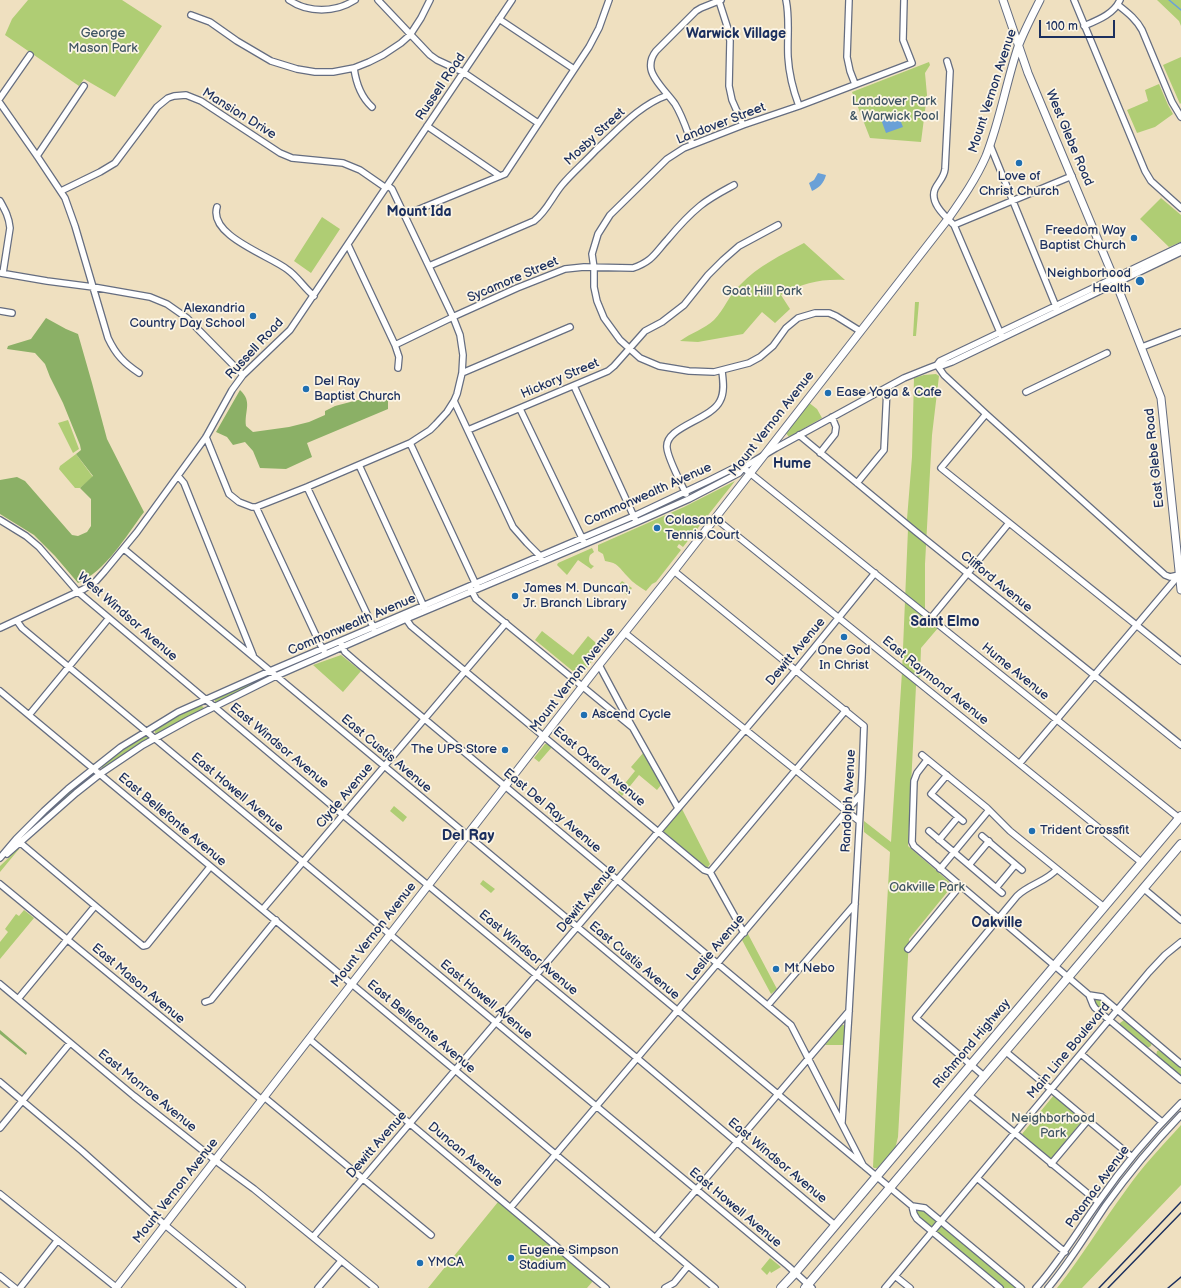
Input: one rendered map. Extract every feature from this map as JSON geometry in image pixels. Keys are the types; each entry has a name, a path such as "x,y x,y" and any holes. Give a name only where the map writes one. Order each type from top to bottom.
{"highway":[{"name":"Richmond Highway","path":"781,1288 1180,817"},
{"path":"808,1287 889,1188 1181,844"}],"main road":[{"name":"West Glebe Road","path":"1003,0 1028,73 1115,281"},
{"name":"Mount Vernon Avenue","path":"116,1288 599,665 715,518 747,470 764,455 948,219 974,179 990,145 1019,46 1040,0"},
{"name":"East Glebe Road","path":"1115,281 1142,347 1158,390 1162,406 1181,590"}],"street":[{"path":"289,0 307,8 326,10 346,5 355,0"},
{"path":"378,0 430,56 464,72 538,123"},
{"path":"191,15 210,22 253,51 271,61 286,66 315,72 333,72 354,68 383,56 401,43 410,35 430,0"},
{"name":"Russell Road","path":"0,628 90,585 101,576 124,549 206,437 232,390 243,375 288,332 314,296 512,0"},
{"path":"405,215 504,174 594,40 609,0"},
{"path":"692,144 680,114 654,77 651,64 653,54 696,11 720,0 730,42 730,86 732,100 743,125"},
{"path":"786,0 788,17 789,72 799,106"},
{"path":"849,0 847,57 850,71 856,84"},
{"name":"Landover Street","path":"860,331 836,316 822,312 810,313 798,318 786,328 773,346 760,357 749,363 714,372 689,372 670,369 640,358 620,340 604,318 595,294 592,254 598,234 606,220 616,208 667,159 684,148 912,63 904,40 904,0"},
{"path":"1074,0 1145,171 1151,181 1181,208"},
{"path":"1084,26 1107,15 1119,3 1138,23 1142,30 1172,102 1181,117"},
{"path":"499,19 574,69"},
{"path":"0,98 30,55"},
{"path":"947,61 950,71 945,169 942,179 935,189 934,194 937,205 954,225 1001,335"},
{"path":"354,68 359,88 372,107"},
{"path":"37,156 84,86"},
{"name":"Mansion Drive","path":"61,191 115,163 158,107 168,98 178,95 186,95 201,101 280,153 292,158 351,165 387,187"},
{"name":"Mosby Street","path":"429,266 534,221 541,216 562,185 609,138 640,110 655,100 668,95"},
{"path":"0,103 61,191 72,215 108,338 120,358 139,373"},
{"path":"427,126 500,176"},
{"path":"990,145 1057,308"},
{"path":"954,225 1072,176"},
{"name":"Sycamore Street","path":"395,345 517,288 565,269 584,267 633,268 646,263 653,257 666,240 700,206 709,199 734,185"},
{"path":"206,437 229,494 241,504 256,507 308,487 410,443 430,430 442,419 454,401 459,388 463,359 462,344 453,317 405,215 392,189 387,187"},
{"path":"0,201 9,220 9,240 2,273 150,297 167,304 187,318 243,375"},
{"path":"217,208 215,217 227,234 288,270 307,291 314,296"},
{"name":"Hickory Street","path":"468,430 608,371 630,349 645,331 662,322 684,305 708,275 728,255 739,246 778,225"},
{"path":"348,245 395,345 399,357 398,368"},
{"path":"1115,281 1181,246"},
{"path":"764,455 832,417 919,372 937,365 941,366 952,362 1001,335 1057,308 1181,252"},
{"path":"0,311 12,313"},
{"path":"462,373 570,327"},
{"path":"1142,347 1181,332"},
{"path":"1026,392 1107,353"},
{"path":"937,365 944,375 986,414 1165,575 1170,577 1180,575"},
{"path":"689,499 669,454 667,447 668,441 672,434 708,414 718,405 721,401 723,391 722,370"},
{"path":"574,386 637,522"},
{"path":"857,483 884,450 887,388"},
{"path":"454,401 513,527 527,544 546,561"},
{"path":"520,409 585,544"},
{"path":"986,414 941,468 1181,661"},
{"path":"820,453 835,434 836,428 832,417"},
{"name":"Clifford Avenue","path":"799,435 968,574 1181,745"},
{"path":"410,443 473,587 476,599 633,728"},
{"path":"359,465 425,608"},
{"name":"Commonwealth Avenue","path":"0,859 44,811 93,769 121,747 178,712 322,649 341,644 405,617 582,537 634,516 708,482 740,465 747,470"},
{"name":"Commonwealth Avenue","path":"473,587 546,561 689,499 747,470"},
{"name":"Hume Avenue","path":"747,470 875,572 1056,720 1180,817"},
{"path":"178,476 184,483 254,657"},
{"path":"708,482 712,488"},
{"path":"308,487 374,630"},
{"path":"256,507 322,649 327,654"},
{"name":"East Raymond Avenue","path":"715,518 1142,862"},
{"name":"West Windsor Avenue","path":"0,520 26,536 39,547 78,592 206,699"},
{"path":"931,618 1009,524"},
{"name":"East Custis Avenue","path":"124,549 889,1188 912,1206 925,1208 1021,1288"},
{"name":"Randolph Avenue","path":"674,571 864,726 842,1122"},
{"name":"Dewitt Avenue","path":"313,1237 796,670 875,572"},
{"path":"1020,763 1180,575"},
{"name":"East Oxford Avenue","path":"405,617 410,626 704,870 710,872"},
{"path":"29,715 109,618"},
{"name":"East Howell Avenue","path":"17,621 22,628 68,667 697,1190 795,1273 808,1287"},
{"name":"Clyde Avenue","path":"263,909 506,623"},
{"path":"625,633 859,822"},
{"name":"Commonwealth Avenue","path":"18,841 76,792 154,738 276,676 327,654 341,644"},
{"name":"East Del Ray Avenue","path":"341,644 346,654 791,1025 809,1058"},
{"path":"599,665 678,808"},
{"name":"East Bellefonte Avenue","path":"0,691 210,867 263,909 715,1288"},
{"name":"East Windsor Avenue","path":"206,699 835,1225"},
{"path":"744,932 710,872 846,710"},
{"path":"922,755 989,810 1010,832 1104,907"},
{"path":"927,760 917,773 914,781 912,842 914,846 1089,995 1094,1007 1181,1080"},
{"path":"939,840 960,819 931,794 947,776"},
{"name":"Leslie Avenue","path":"511,1207 861,795"},
{"path":"940,869 989,810"},
{"path":"929,831 1002,893"},
{"path":"982,836 1022,870"},
{"path":"18,841 143,946 147,945 210,867"},
{"path":"969,865 989,842"},
{"path":"996,888 1015,865"},
{"path":"984,1076 916,1018 1020,893 1048,878 1057,869"},
{"name":"East Mason Avenue","path":"0,884 67,940 432,1235"},
{"path":"908,949 960,886"},
{"path":"1143,888 1181,920"},
{"path":"768,1005 855,904"},
{"path":"18,999 95,906"},
{"path":"206,1002 211,1000 276,920"},
{"name":"Main Line Boulevard","path":"885,1288 1157,964 1181,942"},
{"name":"East Monroe Avenue","path":"0,984 215,1160 254,1189 375,1288"},
{"path":"1089,995 1102,997 1181,1064"},
{"path":"656,1238 849,1010"},
{"name":"Duncan Avenue","path":"309,1039 606,1288"},
{"path":"0,1128 70,1042"},
{"path":"1005,1051 1132,1157"},
{"path":"1081,1054 1162,1122"},
{"path":"809,1058 864,1167"},
{"path":"0,1082 82,1151 165,1225 242,1288"},
{"path":"969,1095 1098,1202"},
{"name":"Potomac Avenue","path":"1036,1288 1065,1252 1098,1202 1132,1157 1162,1122 1181,1103"},
{"name":"Potomac Avenue","path":"1048,1288 1078,1248 1132,1170 1181,1115"},
{"path":"1051,1164 1088,1120"},
{"path":"977,1178 1065,1252"},
{"path":"0,1194 116,1288"},
{"name":"East Custis Avenue","path":"912,1206 916,1217 932,1232 1000,1288"},
{"path":"20,1288 57,1241"},
{"path":"318,1288 342,1261"},
{"path":"665,1288 674,1283 688,1266"},
{"path":"0,1276 15,1288"},
{"path":"895,1276 910,1288"}],"green space":[{"name":"George Mason Park","path":"28,0 122,0 162,26 115,97 84,79 79,86 5,35 12,19"},
{"path":"1157,0 1181,0 1181,26 1179,21"},
{"path":"1181,57 1181,103 1180,104 1163,65"},
{"name":"Landover Park & Warwick Pool","path":"929,62 930,65 925,73 927,95 921,142 870,138 852,92"},
{"path":"1159,84 1173,114 1155,127 1137,133 1127,110 1148,101 1145,90"},
{"path":"1161,198 1181,215 1181,242 1169,247 1140,219"},
{"path":"322,217 340,229 311,273 294,261"},
{"name":"Goat Hill Park","path":"804,243 845,280 819,281 797,287 781,295 790,309 775,323 762,312 743,334 698,342 680,341 714,320 736,289 754,272 770,261"},
{"path":"915,302 919,302 916,336 913,336"},
{"path":"46,318 78,334 107,439 144,512 123,542 106,562 98,570 78,583 55,556 34,535 0,514 0,480 17,477 25,481 72,535 78,536 87,532 91,526 91,499 80,488 93,476 76,454 81,450 80,445 45,364 35,353 7,349 8,346 31,339"},
{"name":"Oakville Park","path":"936,374 939,376 932,435 925,564 925,618 938,628 921,648 920,676 916,686 908,846 953,885 909,939 898,1137 895,1149 877,1168 874,1168 890,852 864,832 864,821 891,842 902,672 908,529 907,519 912,457 914,378"},
{"path":"240,390 244,394 247,403 246,426 253,432 289,427 309,422 325,415 325,411 335,406 377,395 384,394 388,401 388,409 307,443 312,457 286,469 260,468 253,451 245,442 233,445 227,437 216,432"},
{"path":"808,402 817,409 822,418 789,437 785,432"},
{"path":"68,420 79,449 73,453 58,423"},
{"path":"76,454 93,477 80,488 75,488 59,469 60,466"},
{"path":"735,481 683,547 679,544 677,547 681,550 656,582 646,591 632,581 616,565 605,561 603,554 598,551 598,545 684,507"},
{"path":"592,548 594,552 590,555 589,560 594,566 591,569 578,560 567,575 557,565 558,563"},
{"path":"622,581 632,588 627,595 617,587"},
{"path":"542,631 573,655 588,636 602,648 580,677 535,640"},
{"path":"341,655 361,671 343,692 313,665"},
{"path":"268,674 269,677 217,704 215,702 215,698"},
{"path":"200,704 206,710 157,734 155,733 155,728"},
{"path":"145,735 148,739 103,769 102,768 102,765 122,748"},
{"path":"545,744 552,747 539,762 534,758"},
{"path":"644,752 661,785 657,790 639,775 622,796 618,792 635,771 631,767"},
{"path":"91,774 93,776 22,837 21,836 70,790"},
{"path":"394,806 407,817 403,822 390,811"},
{"path":"682,809 710,864 708,867 705,867 663,831"},
{"path":"19,849 0,872 0,866"},
{"path":"483,880 495,889 491,893 480,884"},
{"path":"24,910 34,918 0,959 0,942 8,932 5,929 16,914 19,916"},
{"path":"748,934 777,989 771,994 742,940"},
{"path":"1094,997 1100,997 1109,1006 1104,1012 1096,1005 1093,999"},
{"path":"1126,1020 1152,1042 1151,1046 1147,1048 1120,1026 1120,1023"},
{"path":"842,1025 844,1025 844,1045 825,1045"},
{"path":"0,1030 27,1053 26,1055 0,1034"},
{"path":"1160,1050 1181,1064 1181,1077 1156,1056 1157,1051"},
{"name":"Neighborhood Park","path":"1054,1095 1083,1120 1051,1159 1022,1134"},
{"path":"1181,1125 1181,1185 1082,1288 1057,1288 1132,1181"},
{"path":"498,1202 593,1281 587,1288 428,1288"},
{"path":"915,1208 923,1208 1018,1288 1003,1288 917,1216"},
{"path":"770,1258 781,1267 771,1273 770,1271 767,1275 761,1269"}],"water":[{"path":"884,113 887,121 899,117 903,127 886,133 879,114"},
{"path":"818,173 826,175 821,185 812,191 809,183 814,180"}],"waterway":[{"path":"1169,0 1181,10"}],"railway":[{"path":"1099,1288 1181,1202"},
{"path":"1108,1288 1181,1213"},
{"path":"1168,1288 1181,1277"}],"place":[{"name":"Love of Christ Church","path":"1019,163"},
{"name":"Freedom Way Baptist Church","path":"1134,238"},
{"name":"Neighborhood Health","path":"1140,281"},
{"name":"Alexandria Country Day School","path":"253,316"},
{"name":"Del Ray Baptist Church","path":"306,389"},
{"name":"Ease Yoga & Cafe","path":"828,393"},
{"name":"Colasanto Tennis Court","path":"657,528"},
{"name":"James M. Duncan, Jr. Branch Library","path":"515,596"},
{"name":"One God In Christ","path":"844,637"},
{"name":"Ascend Cycle","path":"584,715"},
{"name":"The UPS Store","path":"505,750"},
{"name":"Trident Crossfit","path":"1032,831"},
{"name":"Mt Nebo","path":"776,969"},
{"name":"Eugene Simpson Stadium","path":"511,1258"},
{"name":"YMCA","path":"420,1263"}],"district":[{"name":"Warwick Village","path":"736,34"},
{"name":"Mount Ida","path":"419,212"},
{"name":"Hume","path":"792,464"},
{"name":"Saint Elmo","path":"945,622"},
{"name":"Del Ray","path":"468,836"},
{"name":"Oakville","path":"997,923"}]}
